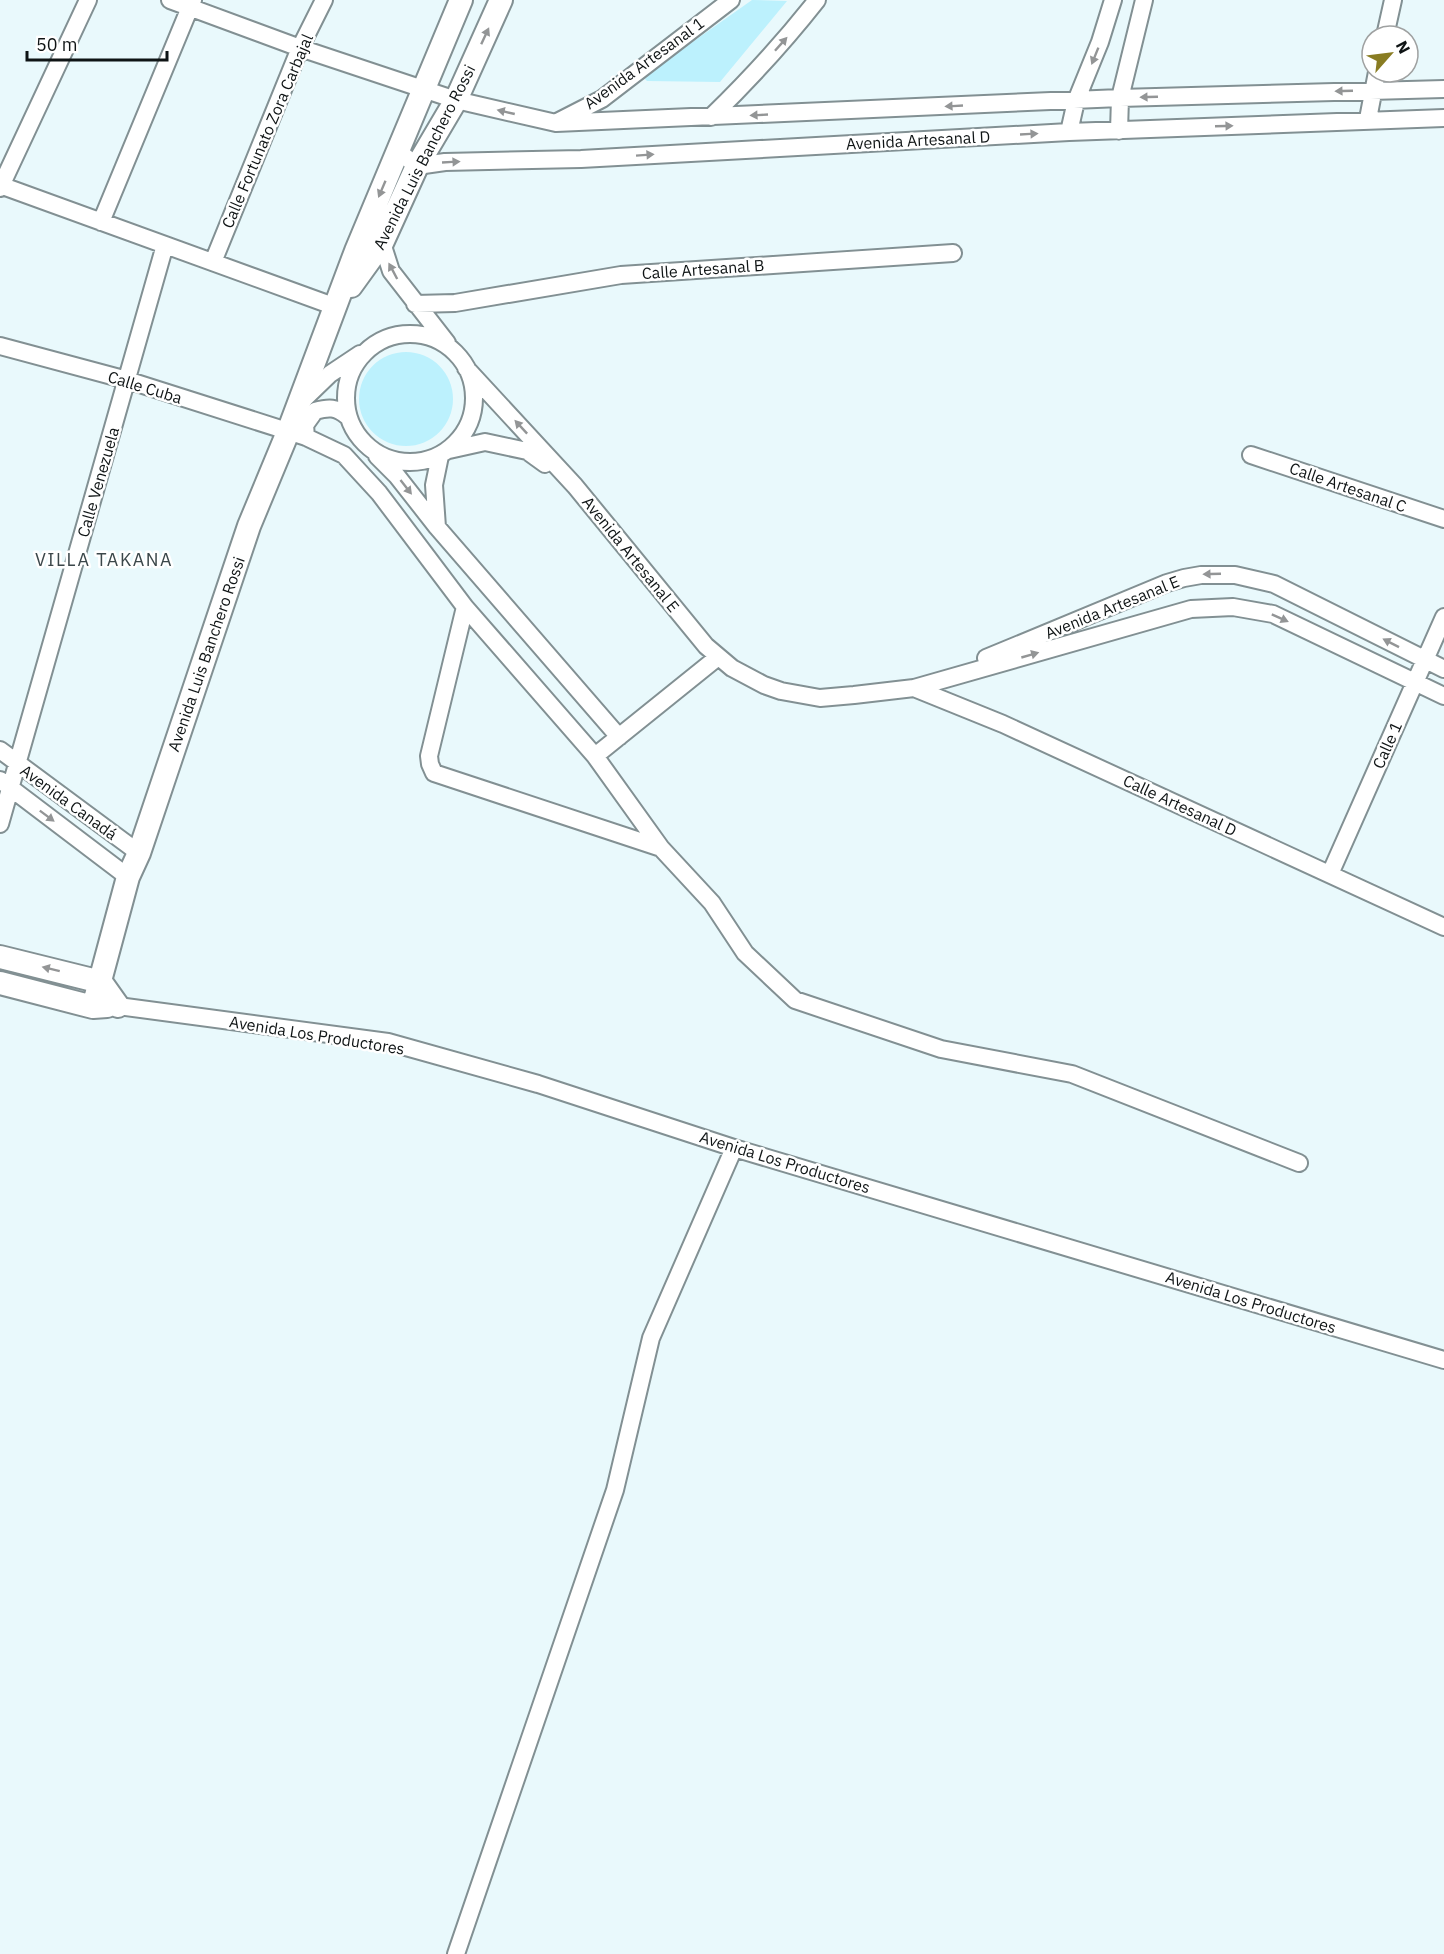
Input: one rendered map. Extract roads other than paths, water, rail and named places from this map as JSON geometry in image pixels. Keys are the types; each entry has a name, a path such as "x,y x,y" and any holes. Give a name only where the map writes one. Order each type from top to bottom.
{"street":[{"path":"88,0 0,186 336,307"},
{"name":"Avenida Artesanal D","path":"170,0 192,4 300,48 456,100 556,123 1120,98 1444,88"},
{"name":"Calle Fortunato Zora Carbajal","path":"213,262 300,48 324,0"},
{"name":"Avenida Luis Banchero Rossi","path":"373,237 398,151 462,0"},
{"name":"Avenida Luis Banchero Rossi","path":"93,1007 128,877 139,853 249,526 297,434 307,408 326,331 373,237 456,100 501,0"},
{"name":"Avenida Artesanal 1","path":"556,123 602,99 731,0"},
{"path":"711,117 778,48 817,0"},
{"path":"1070,132 1076,101 1100,42 1113,0"},
{"path":"1119,131 1120,98 1144,0"},
{"path":"1388,24 1393,0"},
{"path":"101,222 192,4"},
{"path":"1368,119 1375,84"},
{"name":"Avenida Artesanal D","path":"417,166 445,162 581,159 1070,132 1368,119 1444,118"},
{"path":"398,151 417,166"},
{"path":"373,237 391,271 466,368 575,486"},
{"name":"Calle Venezuela","path":"0,824 5,784 17,764 165,245"},
{"name":"Calle Artesanal B","path":"415,304 455,303 621,275 953,253"},
{"path":"434,327 455,303"},
{"path":"326,331 326,357 333,387 347,412 356,435 397,476 437,527 619,737"},
{"path":"307,408 330,374 384,339 402,334 420,335 438,340 453,351"},
{"name":"Calle Cuba","path":"0,346 127,380 297,434 344,455 380,493 465,607 595,756 661,848 712,903 746,953 795,1000 941,1048 1072,1074 1299,1162"},
{"path":"347,412 345,391 349,375 357,361 368,349"},
{"path":"437,527 434,485 444,453 462,437 470,421 474,403 472,385 466,368"},
{"path":"307,408 330,407 347,412"},
{"path":"371,450 387,459 405,463 423,462 444,453 485,442 527,451 575,486"},
{"name":"Calle Artesanal C","path":"1251,455 1444,519"},
{"name":"Avenida Artesanal E","path":"575,486 696,634 718,657 732,668 764,685 801,696 820,698 914,688 1170,615 1212,607 1253,609 1273,614 1444,696"},
{"name":"Avenida Artesanal E","path":"914,688 1167,583 1201,575 1235,575 1274,584 1444,669"},
{"path":"465,607 429,756 429,764 434,773 661,848"},
{"name":"Calle 1","path":"1330,874 1444,617"},
{"path":"595,756 718,657"},
{"name":"Calle Artesanal D","path":"914,688 1003,724 1444,927"},
{"name":"Avenida Canadá","path":"0,750 139,853"},
{"name":"Avenida Canadá","path":"5,784 128,877"},
{"path":"0,957 101,982 118,1006"},
{"name":"Avenida Los Productores","path":"0,983 93,1007 118,1006 388,1042 538,1084 734,1148 1444,1360"},
{"path":"456,1954 615,1490 651,1338 734,1148"}],"district":[{"name":"VILLA TAKANA","path":"104,560"}]}
